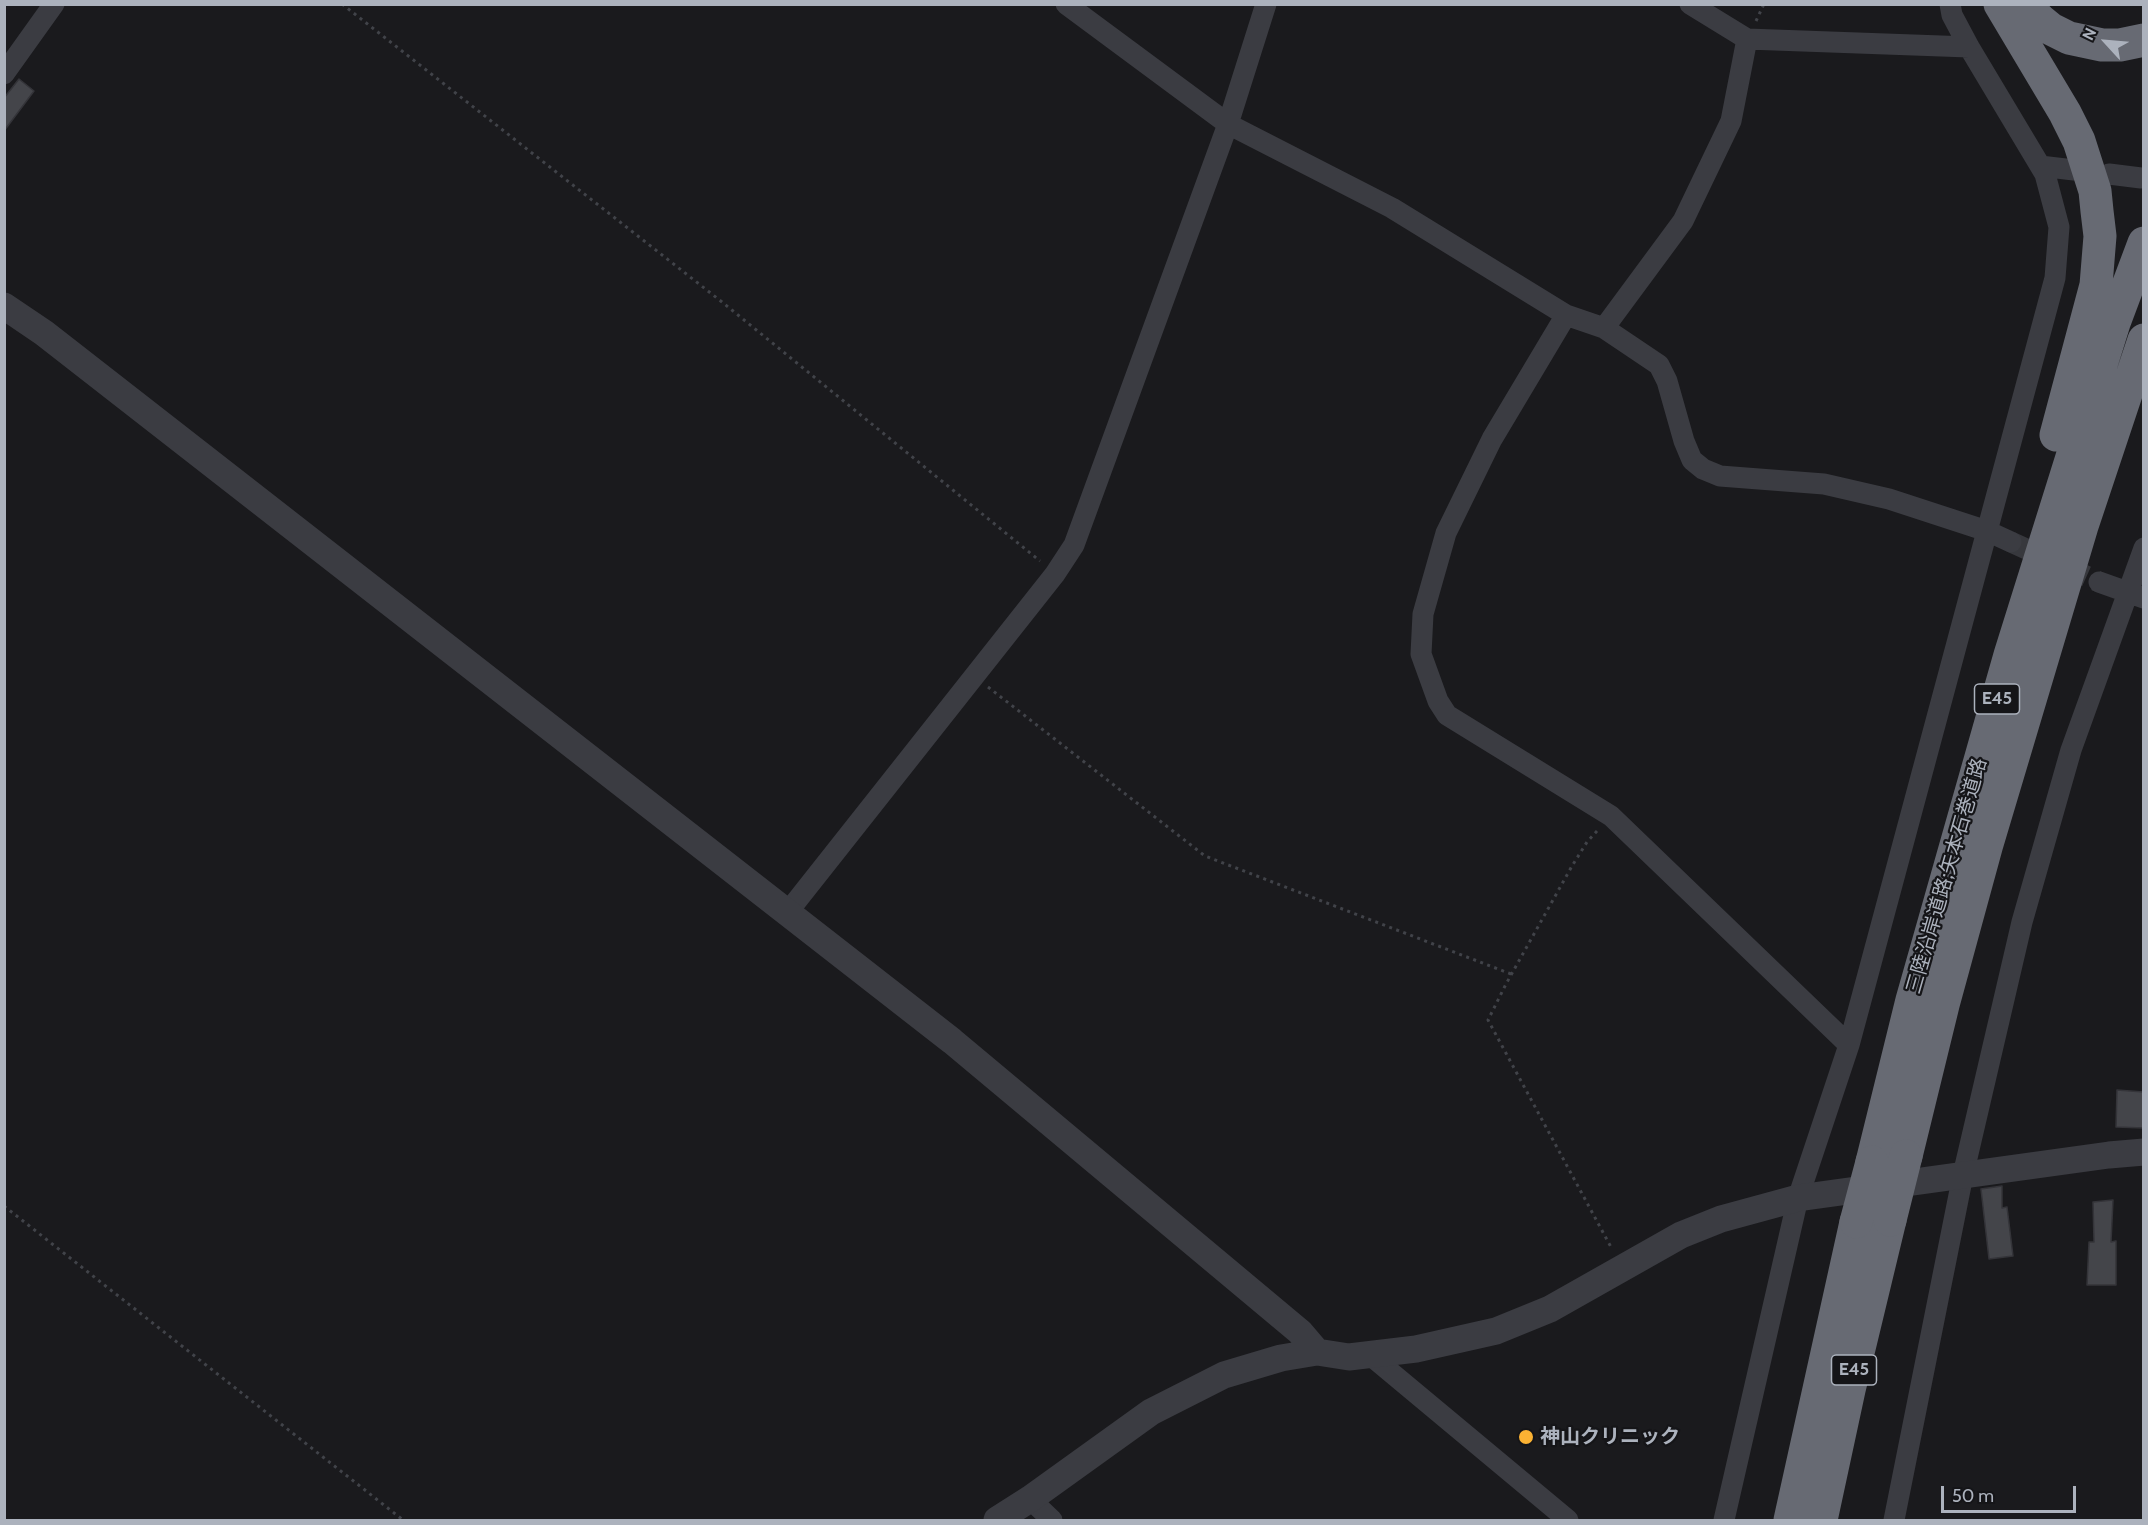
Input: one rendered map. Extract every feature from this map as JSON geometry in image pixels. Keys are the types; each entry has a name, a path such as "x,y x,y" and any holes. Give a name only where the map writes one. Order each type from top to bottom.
{"highway":[{"path":"1957,839 1998,650 2090,314 2100,259 2095,191 2079,141 2065,113 2000,4"},
{"path":"2025,4 2045,25 2069,38 2102,45 2120,45 2144,40"},
{"name":"三陸沿岸道路;矢本石巻道路","path":"1790,1521 1856,1222 1912,1000 2010,655 2048,531 2114,323 2144,243"},
{"name":"三陸沿岸道路;矢本石巻道路","path":"1821,1521 1890,1220 1943,1005 1987,844 2078,538 2144,340"}],"street":[{"path":"4,74 54,4"},
{"path":"1066,4 1228,124 1392,208 1566,315 1604,328 1659,365 1667,381 1684,441 1692,460 1703,469 1720,476 1824,484 1889,499 1987,531 2011,542"},
{"path":"787,913 1056,574 1074,545 1228,124 1266,4"},
{"path":"1690,4 1747,39 1969,47"},
{"path":"1724,1521 1798,1198 1849,1045 2055,279 2059,227 2045,174 1969,47 1952,15 1950,4"},
{"path":"1604,328 1683,221 1731,121 1747,39"},
{"path":"2040,166 2074,170"},
{"path":"2109,174 2141,178"},
{"path":"4,306 72,354 952,1041 1300,1332 1317,1352"},
{"path":"1566,315 1492,439 1446,533 1423,614 1421,654 1438,701 1447,715 1611,816 1849,1045"},
{"path":"1894,1521 1963,1175 2022,922 2071,750 2136,596 2144,548"},
{"path":"2099,582 2136,596"},
{"path":"997,1521 1151,1412 1224,1375 1281,1358 1317,1352 1349,1358 1416,1349 1496,1331 1550,1309 1682,1235 1721,1219 1798,1198 2144,1152"},
{"path":"1370,1355 1568,1521"},
{"path":"1030,1499 1052,1521"}],"path":[{"path":"342,4 722,302 1056,574"},
{"path":"975,677 1205,855 1511,974"},
{"path":"1611,816 1587,842 1511,974 1488,1020 1623,1270"},
{"path":"4,1206 403,1521"}],"building":[{"path":"19,79 34,91 4,131 4,98"},
{"path":"2117,1090 2144,1092 2144,1128 2116,1127"},
{"path":"2002,1186 2002,1208 2007,1207 2013,1256 1989,1259 1981,1189"},
{"path":"2113,1200 2111,1242 2116,1241 2116,1285 2087,1285 2089,1242 2094,1242 2093,1202"}],"tunnel":[{"path":"2011,542 2099,582"}],"place":[{"name":"神山クリニック","path":"1526,1437"}]}
